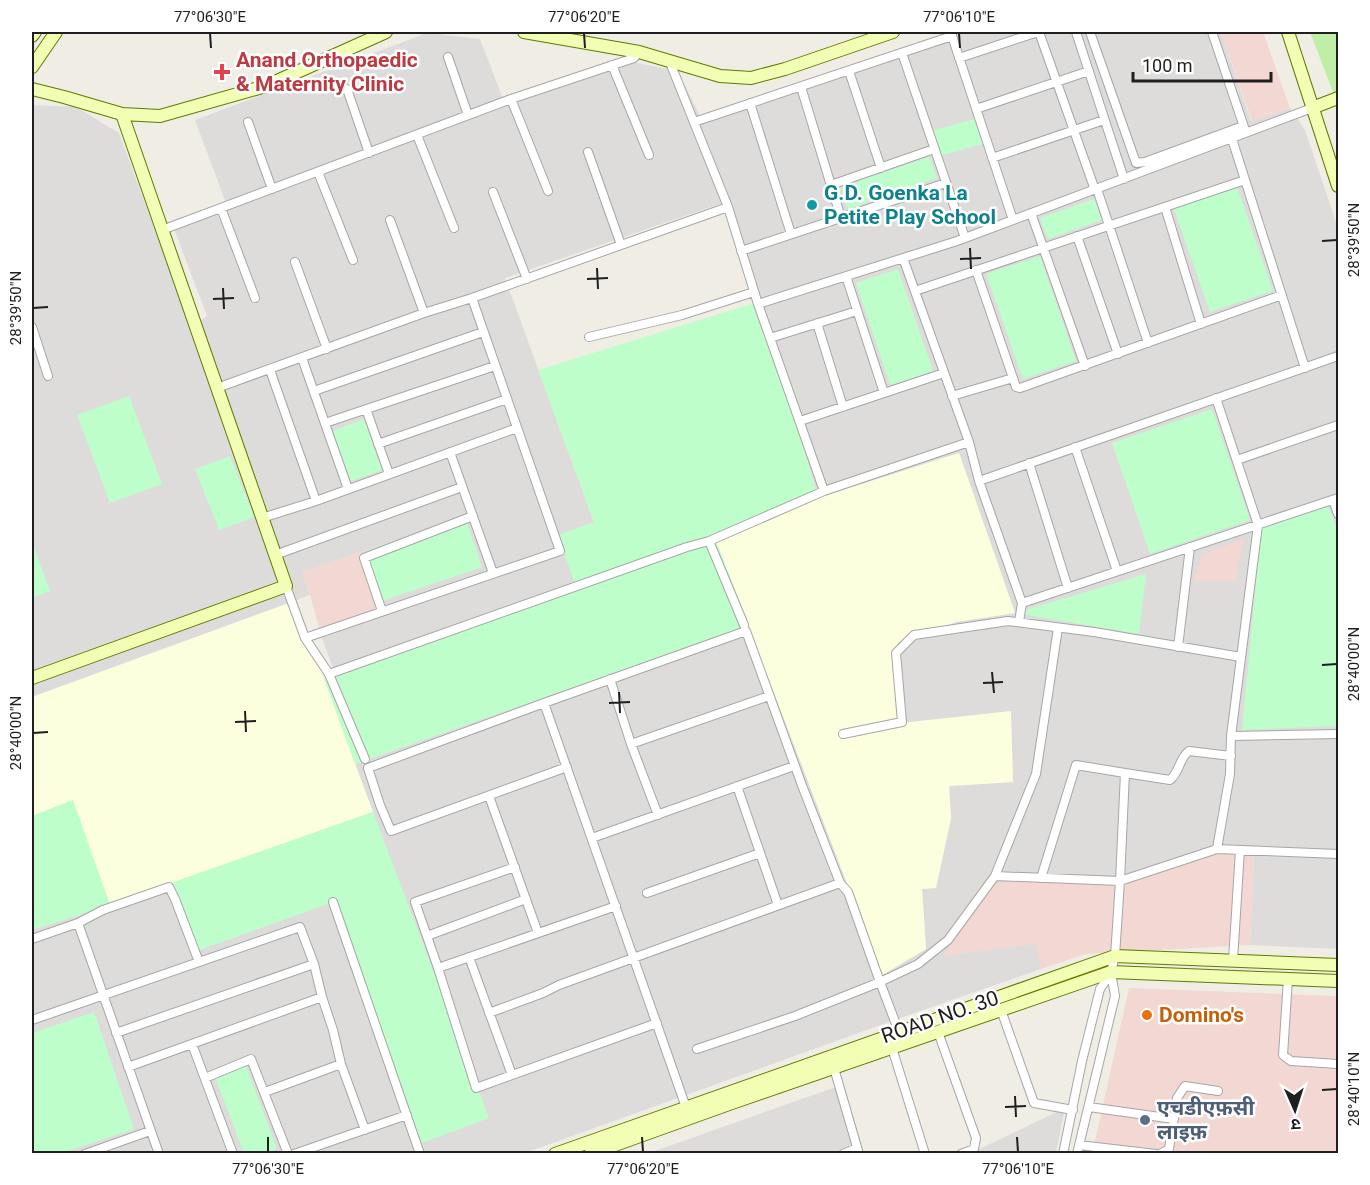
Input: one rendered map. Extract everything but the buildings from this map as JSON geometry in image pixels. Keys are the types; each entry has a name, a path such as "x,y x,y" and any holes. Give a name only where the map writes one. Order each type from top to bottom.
{"street":[{"path":"32,36 35,32"},
{"path":"32,67 56,32"},
{"path":"32,89 122,114 160,116 266,86 386,32"},
{"path":"524,32 639,52 720,76 751,78 785,69 894,32"},
{"path":"959,58 1038,32 1109,225 1148,343"},
{"path":"1076,32 1124,179"},
{"path":"1090,32 1136,163 1145,162 1338,98"},
{"path":"1212,32 1244,130"},
{"path":"1288,32 1338,186"},
{"path":"694,122 902,53 951,34 1013,220"},
{"path":"162,230 511,99 634,58 639,52"},
{"path":"902,53 965,238"},
{"path":"448,57 468,115"},
{"path":"669,60 728,207 758,304 824,491"},
{"path":"612,65 649,155"},
{"path":"849,71 881,168"},
{"path":"976,109 1089,71"},
{"path":"801,87 841,218"},
{"path":"347,89 369,153"},
{"path":"511,99 548,191"},
{"path":"750,103 791,234"},
{"path":"122,114 305,638 329,674 365,759"},
{"path":"992,158 1104,120"},
{"path":"248,122 272,189"},
{"path":"758,304 965,238 1232,138 1244,130"},
{"path":"417,135 454,228"},
{"path":"1232,138 1305,368"},
{"path":"831,185 934,149"},
{"path":"588,152 621,244"},
{"path":"318,172 353,260"},
{"path":"915,291 1245,180"},
{"path":"741,251 946,183"},
{"path":"493,192 527,279"},
{"path":"217,388 728,207"},
{"path":"1165,207 1201,324"},
{"path":"222,208 255,298"},
{"path":"1031,213 1085,366"},
{"path":"390,220 424,313"},
{"path":"1077,236 1118,354"},
{"path":"903,258 969,442 979,481 1022,603 1020,622"},
{"path":"295,262 327,349"},
{"path":"976,270 1016,387 1022,388 1282,295"},
{"path":"846,276 884,393"},
{"path":"589,337 682,315 754,292"},
{"path":"305,638 560,551 472,298"},
{"path":"770,338 857,311"},
{"path":"816,323 843,407"},
{"path":"32,327 48,376"},
{"path":"314,391 483,332"},
{"path":"979,481 1338,356"},
{"path":"302,358 348,489"},
{"path":"325,423 495,366"},
{"path":"270,370 316,501"},
{"path":"800,421 944,374"},
{"path":"952,396 1013,378"},
{"path":"1216,398 1258,525 1231,736 1230,774 1217,849"},
{"path":"378,444 507,399"},
{"path":"366,409 389,474"},
{"path":"1236,460 1338,425"},
{"path":"262,518 316,501 517,428"},
{"path":"329,674 709,541 824,491 969,442"},
{"path":"1075,447 1117,572"},
{"path":"450,452 493,573"},
{"path":"1029,463 1068,588"},
{"path":"275,555 462,487"},
{"path":"1022,603 1336,499 1338,514"},
{"path":"382,611 364,558 473,516"},
{"path":"709,541 744,625"},
{"path":"1178,646 1190,547"},
{"path":"32,678 286,586"},
{"path":"843,734 902,722 897,653 914,635 1008,621 1241,657"},
{"path":"697,1049 795,1017 880,982 918,964 948,940 995,876 1035,774 1058,628"},
{"path":"567,767 391,831 368,768 746,631 794,766 840,883 848,892 899,1032"},
{"path":"610,679 631,744 658,815"},
{"path":"631,744 769,696"},
{"path":"544,703 688,1112"},
{"path":"1231,736 1338,734"},
{"path":"1041,878 1076,765 1170,780 1184,755 1189,752 1231,756"},
{"path":"592,838 794,766"},
{"path":"1125,773 1120,881 1112,972 1115,996 1078,1150 1158,1154 1169,1149 1177,1098 1185,1086 1218,1091"},
{"path":"736,786 778,905"},
{"path":"489,796 538,933"},
{"path":"995,876 1120,881 1217,849 1338,854"},
{"path":"1233,960 1240,850"},
{"path":"647,893 760,853"},
{"path":"514,867 415,902 476,1088 657,1023"},
{"path":"489,1013 558,985 840,883"},
{"path":"32,939 78,924 103,910 169,887 199,962"},
{"path":"427,936 526,899"},
{"path":"333,902 420,1154"},
{"path":"438,968 616,906"},
{"path":"78,924 159,1154"},
{"path":"32,1020 300,927 314,964 341,1064 365,1130"},
{"name":"ROAD NO. 30","path":"593,1153 688,1112 899,1032 1115,956 1338,965"},
{"path":"469,957 512,1075"},
{"path":"116,1033 314,964"},
{"path":"1064,1154 1100,989 1112,972"},
{"name":"ROAD NO. 30","path":"555,1154 834,1068 1112,972 1338,981"},
{"path":"1288,979 1283,1054 1291,1061 1338,1064"},
{"path":"128,1067 322,997"},
{"path":"1001,1010 1034,1103 1072,1110"},
{"path":"938,1032 976,1138 974,1149 961,1154"},
{"path":"192,1044 233,1154"},
{"path":"892,1048 925,1154"},
{"path":"205,1078 251,1059 288,1154"},
{"path":"265,1092 341,1064"},
{"path":"834,1068 858,1151 843,1154"},
{"path":"1089,1107 1174,1119"},
{"path":"294,1154 407,1115"},
{"path":"85,1154 150,1131"}],"shaded area":[{"path":"954,32 1221,32 1251,121 1290,108 1305,130 1338,228 1338,949 1250,945 1254,853 1037,944 1041,969 525,1153 32,1154 32,930 110,905 372,812 355,764 749,625 882,975 926,949 922,888 936,888 951,818 949,786 1013,782 902,723 898,642 956,622 1015,613 959,453 818,498 760,296 728,201 505,278 594,522 576,587 335,674 322,638 386,615 364,551 302,572 310,595 32,697 32,105 76,107 119,133 191,327 207,316 171,221 226,203 195,120 427,33 480,39 505,104 622,60 678,71 700,116"},
{"path":"1221,32 1263,32 1290,108 1252,121"},
{"path":"959,453 1015,613 956,622 898,642 901,723 1011,711 1013,782 949,786 951,818 936,888 922,889 926,949 882,975 714,536 818,498"},
{"path":"1243,539 1236,581 1193,581 1202,555"},
{"path":"365,551 386,615 322,638 301,572"},
{"path":"295,601 373,812 110,905 73,801 32,816 32,697"},
{"path":"1228,845 1254,853 1250,945 1086,954 1041,969 1036,944 943,956 994,883 1124,878"},
{"path":"1129,988 1338,996 1338,1153 1092,1154"},
{"path":"836,1087 859,1154 646,1154"},
{"path":"1065,1108 1056,1153 971,1153"}],"green space":[{"path":"1310,32 1338,32 1338,98 1336,100"},
{"path":"975,119 983,144 939,156 931,131"},
{"path":"929,157 937,178 848,209 841,187"},
{"path":"1237,187 1273,291 1210,312 1174,209"},
{"path":"1094,199 1102,220 1048,239 1040,218"},
{"path":"1040,256 1076,361 1023,379 986,274"},
{"path":"898,269 933,371 890,385 856,283"},
{"path":"761,301 818,498 714,536 749,625 355,764 324,678 576,587 558,535 594,522 538,370"},
{"path":"129,396 162,484 110,503 77,415"},
{"path":"1212,409 1250,520 1150,554 1112,443"},
{"path":"364,419 382,470 351,481 332,431"},
{"path":"230,456 254,517 219,530 195,469"},
{"path":"1328,506 1338,532 1338,726 1242,730 1261,529"},
{"path":"465,517 482,567 382,601 365,551"},
{"path":"32,542 50,591 32,598"},
{"path":"1146,574 1139,634 1015,613"},
{"path":"73,800 110,905 32,930 32,816"},
{"path":"373,812 489,1118 419,1144 328,904 199,950 171,883"},
{"path":"94,1012 134,1129 62,1153 32,1153 32,1033"},
{"path":"246,1066 277,1149 265,1153 244,1153 215,1077"}],"place":[{"name":"Anand Orthopaedic & Maternity Clinic","path":"222,72"},
{"name":"G.D. Goenka La Petite Play School","path":"812,205"},
{"name":"Domino's","path":"1147,1015"},
{"name":"एचडीएफ़सी लाइफ़","path":"1145,1120"}]}
